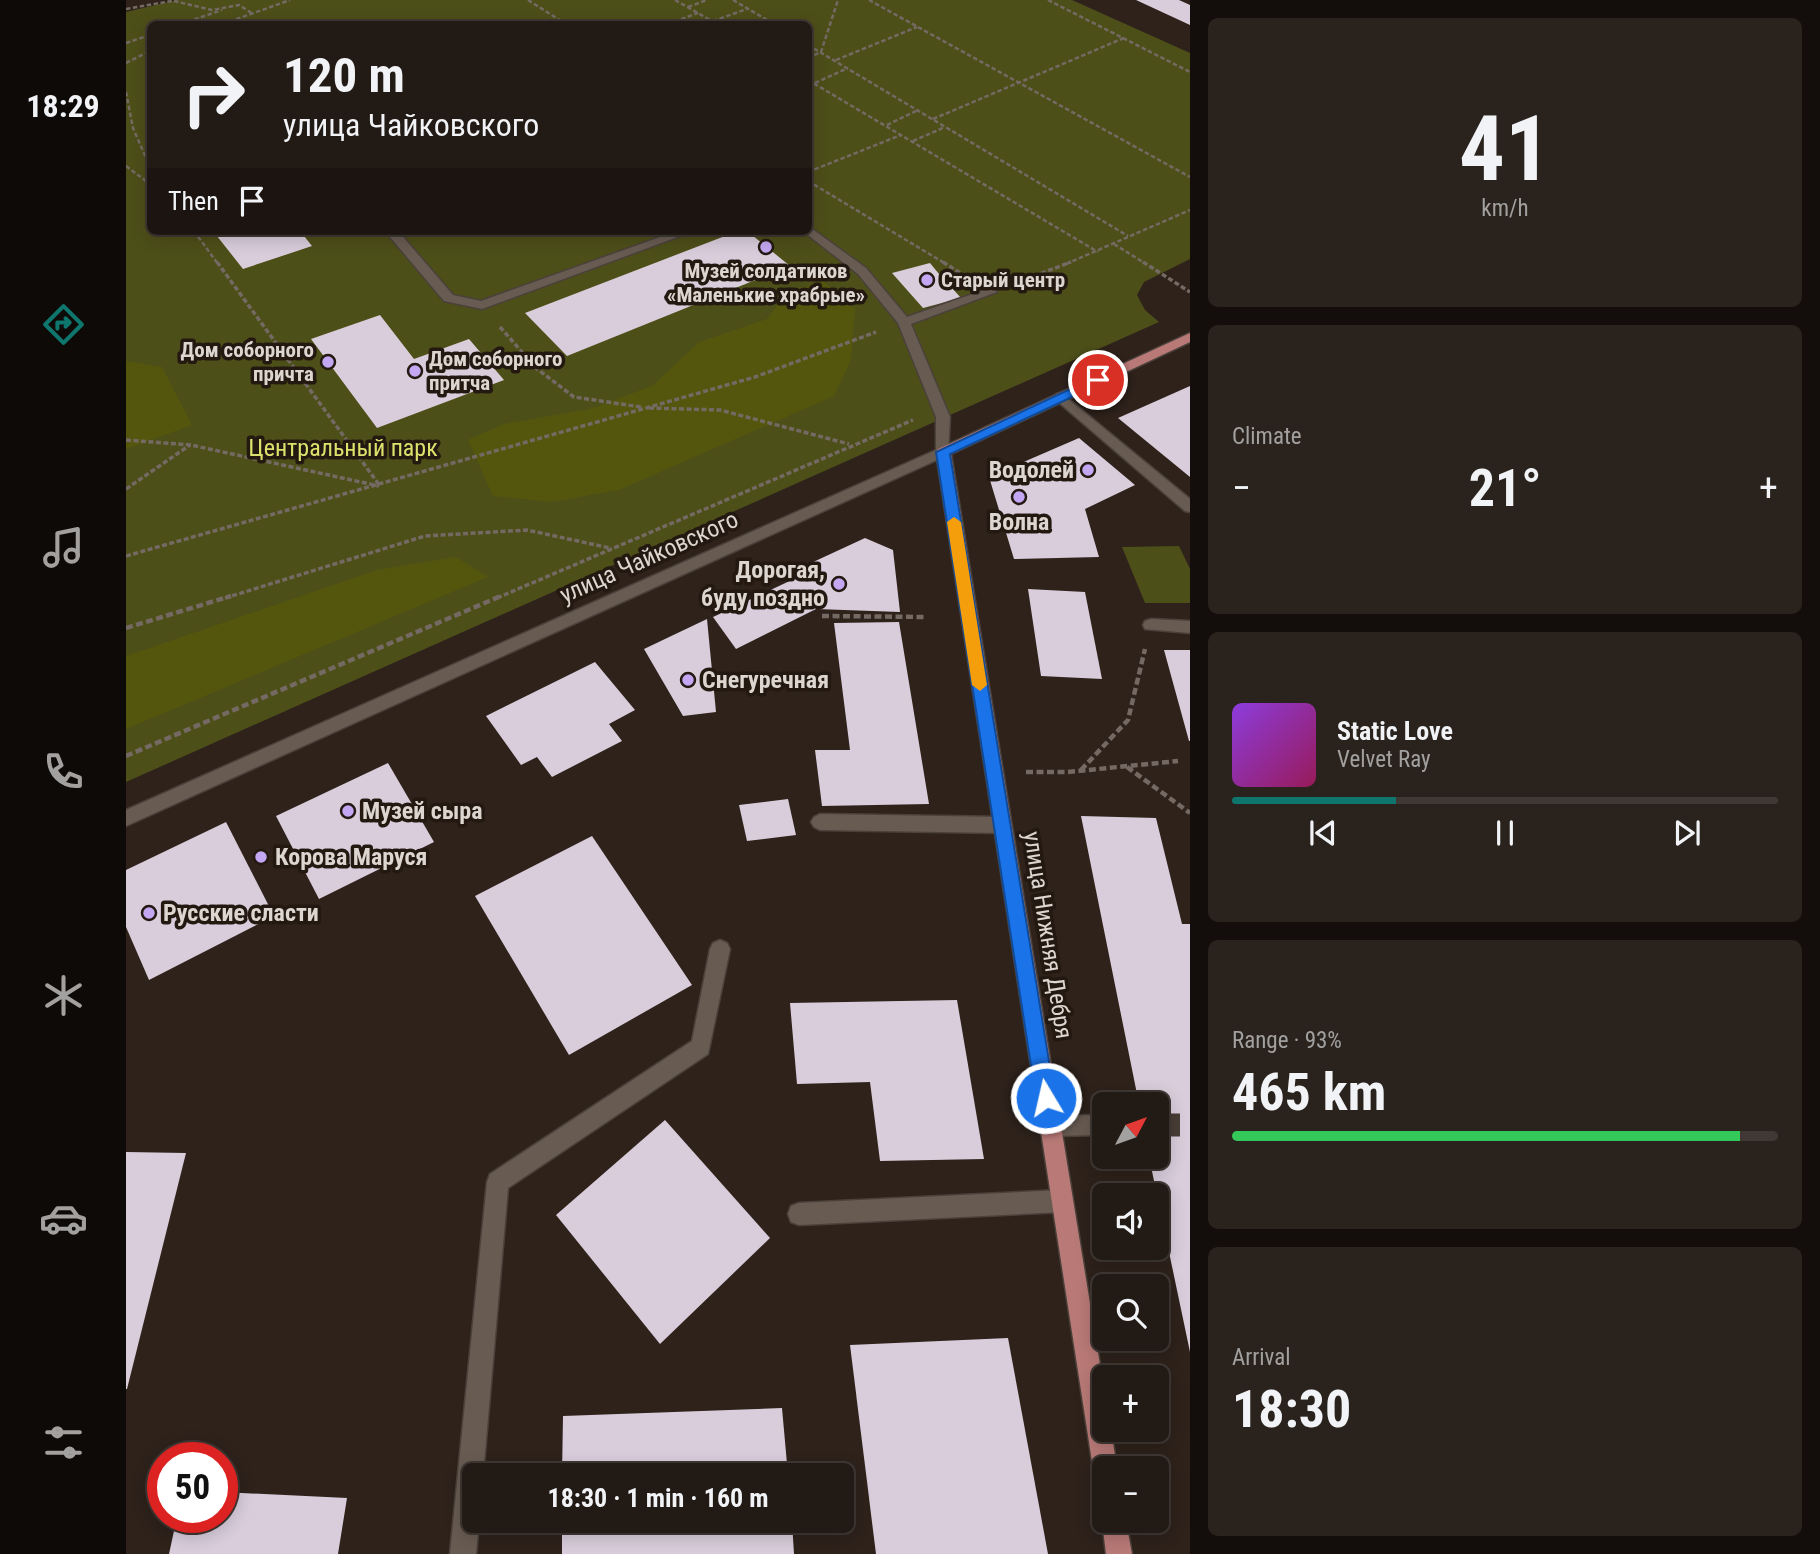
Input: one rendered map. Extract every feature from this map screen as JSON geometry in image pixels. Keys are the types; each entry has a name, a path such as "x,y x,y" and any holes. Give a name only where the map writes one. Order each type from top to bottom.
{"main road":[{"name":"улица Чайковского","path":"943,452 1190,337"},
{"name":"улица Нижняя Дебря","path":"943,452 1103,1456"},
{"path":"1116,1533 1119,1554"}],"street":[{"path":"812,232 862,271 904,322 943,416 943,452"},
{"path":"394,235 449,298 482,305 677,235"},
{"path":"904,322 991,292"},
{"path":"1061,397 1190,507"},
{"name":"улица Чайковского","path":"126,818 943,452"},
{"path":"1151,625 1190,627"},
{"path":"820,822 1002,825"},
{"path":"463,1554 498,1182 701,1047 720,949"},
{"path":"1050,1126 1092,1125"},
{"path":"799,1214 1062,1201"}],"path":[{"path":"126,9 176,0 212,10 239,5 253,14"},
{"path":"232,21 290,0"},
{"path":"528,0 561,21"},
{"path":"675,0 710,21"},
{"path":"687,7 707,0"},
{"path":"733,0 769,21"},
{"path":"812,56 821,52 838,0"},
{"path":"869,0 1190,177"},
{"path":"1048,0 1190,72"},
{"path":"190,21 239,5"},
{"path":"715,21 747,9"},
{"path":"676,21 698,13"},
{"path":"835,61 917,27"},
{"path":"126,43 147,36"},
{"path":"932,119 1124,38"},
{"path":"812,47 1129,236"},
{"path":"126,63 147,52"},
{"path":"814,83 848,68"},
{"path":"814,83 1098,252"},
{"path":"126,92 133,128 147,160"},
{"path":"886,126 918,110"},
{"path":"912,141 946,127"},
{"path":"126,128 133,128"},
{"path":"812,170 901,135"},
{"path":"126,166 147,182"},
{"path":"812,183 991,292 1098,252 1190,209"},
{"path":"197,235 380,486"},
{"path":"1113,244 1190,292"},
{"path":"482,305 536,368 575,397 644,407 726,411 771,421 814,438 852,445"},
{"path":"126,556 380,486 644,407 755,377 904,322"},
{"path":"126,756 908,421 943,416"},
{"path":"126,440 191,445 380,486"},
{"path":"126,489 191,445"},
{"path":"126,628 425,536 527,530 611,548"},
{"path":"822,616 926,617"},
{"path":"1082,770 1128,720 1151,625"},
{"path":"1026,772 1178,761"},
{"path":"1126,766 1190,813"}],"green space":[{"name":"Центральный парк","path":"177,0 1072,0 1190,53 1190,259 1144,282 1137,295 1145,310 1159,322 126,782 126,12"},
{"path":"1179,546 1190,569 1190,603 1145,603 1122,547"}],"shaded area":[{"path":"824,282 855,309 851,360 834,396 619,490 551,502 493,496 468,440 504,424 590,409 652,386 699,342 767,319 788,291"},
{"path":"126,361 162,367 192,425 126,449"},
{"path":"456,557 488,577 126,729 126,656 377,570"}],"building":[{"path":"1136,0 1179,0 1190,5 1190,25"},
{"path":"216,235 303,235 312,246 243,269"},
{"path":"728,235 752,235 790,266 567,356 525,313"},
{"name":"Старый центр","path":"930,263 939,274 948,272 961,286 952,288 961,298 923,308 892,273"},
{"name":"Дом соборного притча","path":"380,315 414,359 469,339 504,380 377,428 311,339"},
{"path":"1190,386 1190,477 1118,418"},
{"path":"1079,438 1135,485 1085,509 1099,557 1014,559 989,477"},
{"path":"865,538 893,550 900,612 816,609 736,649 713,617 813,570 811,563"},
{"path":"1028,589 1085,592 1102,679 1041,676"},
{"name":"Снегуречная","path":"707,619 716,712 683,716 644,649"},
{"path":"899,622 929,804 822,806 815,750 850,750 834,623"},
{"path":"1164,650 1190,650 1190,741 1189,741"},
{"path":"595,662 635,710 609,724 622,741 552,777 537,757 521,765 486,716"},
{"path":"388,763 434,842 319,899 276,816"},
{"path":"788,799 796,835 747,841 739,805"},
{"path":"1081,816 1156,818 1182,924 1190,924 1190,1352 1169,1252 1169,1183 1154,1183 1152,1169 1169,1169 1169,1092 1137,1092"},
{"path":"226,822 274,916 149,980 126,927 126,870"},
{"path":"592,836 692,985 569,1055 475,896"},
{"path":"957,1000 984,1159 880,1161 870,1082 797,1084 790,1003"},
{"path":"665,1120 770,1238 660,1344 556,1215"},
{"path":"126,1152 186,1153 127,1389 126,1389"},
{"path":"1008,1338 1048,1554 876,1554 850,1345"},
{"path":"782,1408 787,1463 562,1463 563,1416"},
{"path":"238,1493 347,1498 338,1554 169,1554 174,1533 238,1533"},
{"path":"562,1533 793,1533 794,1554 562,1554"}],"tunnel":[{"path":"1169,1125 1190,1125"}],"slow traffic":[{"path":"954,522 980,685"}],"place":[{"name":"Музей солдатиков «Маленькие храбрые»","path":"766,247"},
{"name":"Старый центр","path":"927,280"},
{"name":"Дом соборного причта","path":"328,362"},
{"name":"Дом соборного притча","path":"415,371"},
{"name":"Водолей","path":"1088,470"},
{"name":"Волна","path":"1019,497"},
{"name":"Дорогая, буду поздно","path":"839,584"},
{"name":"Снегуречная","path":"688,680"},
{"name":"Музей сыра","path":"348,811"},
{"name":"Корова Маруся","path":"261,857"},
{"name":"Русские сласти","path":"149,913"}],"route":[{"path":"1046,1098 943,452 1098,380"}]}
